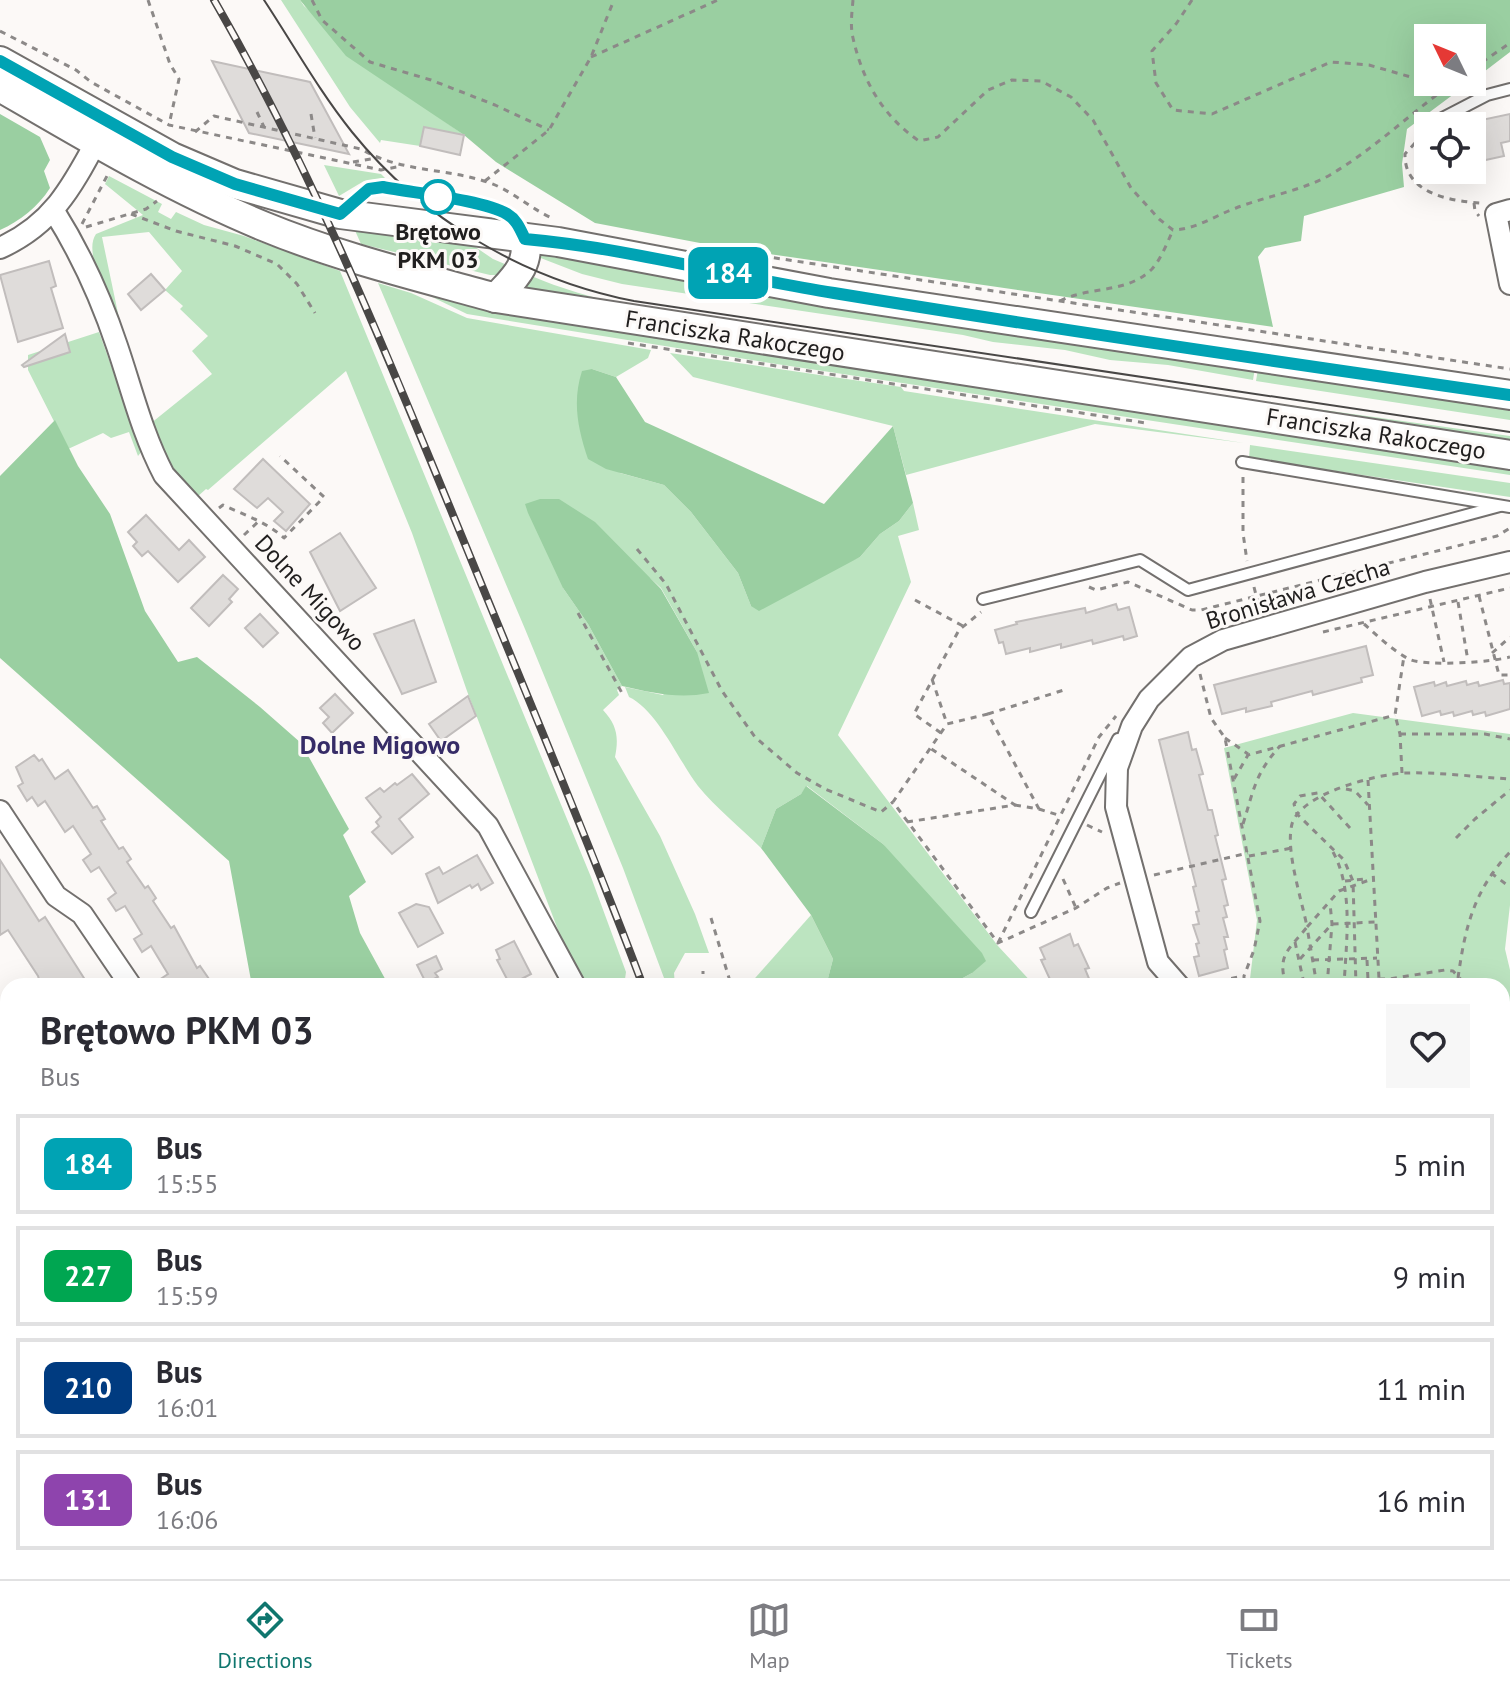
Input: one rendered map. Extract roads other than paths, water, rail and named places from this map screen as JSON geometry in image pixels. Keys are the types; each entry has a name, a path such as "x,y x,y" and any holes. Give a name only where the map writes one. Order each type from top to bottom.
{"main road":[{"path":"0,61 172,157 235,184 340,214 608,250 844,295 1510,395"},
{"name":"Franciszka Rakoczego","path":"0,87 170,183 279,232 339,254 496,298 1510,455"},
{"path":"496,298 518,272 528,254 525,239"}],"street":[{"path":"0,248 39,226 54,211 96,142"},
{"path":"1510,210 1496,214 1510,284"},
{"name":"Dolne Migowo","path":"54,211 75,244 98,292 148,444 164,475 488,826 571,978"},
{"name":"Bronisława Czecha","path":"1172,978 1158,962 1128,882 1116,807 1117,768 1132,726 1149,699 1191,657 1223,640 1425,582 1510,562"},
{"path":"0,811 56,896 82,914 126,978"}],"lane":[{"path":"1456,112 1487,95 1510,89"},
{"path":"1242,462 1505,507"},
{"path":"983,599 1140,560 1188,590 1505,507"},
{"name":"Bronisława Czecha","path":"1031,912 1119,738 1132,726"}],"tram line":[{"path":"264,0 328,100 380,164 443,218 478,241 553,278 634,301 1510,432"}],"railway":[{"path":"214,0 285,133 350,270 601,876 640,978"}],"place":[{"name":"Brętowo PKM 03","path":"438,197"}],"district":[{"name":"Dolne Migowo","path":"380,745"}]}
